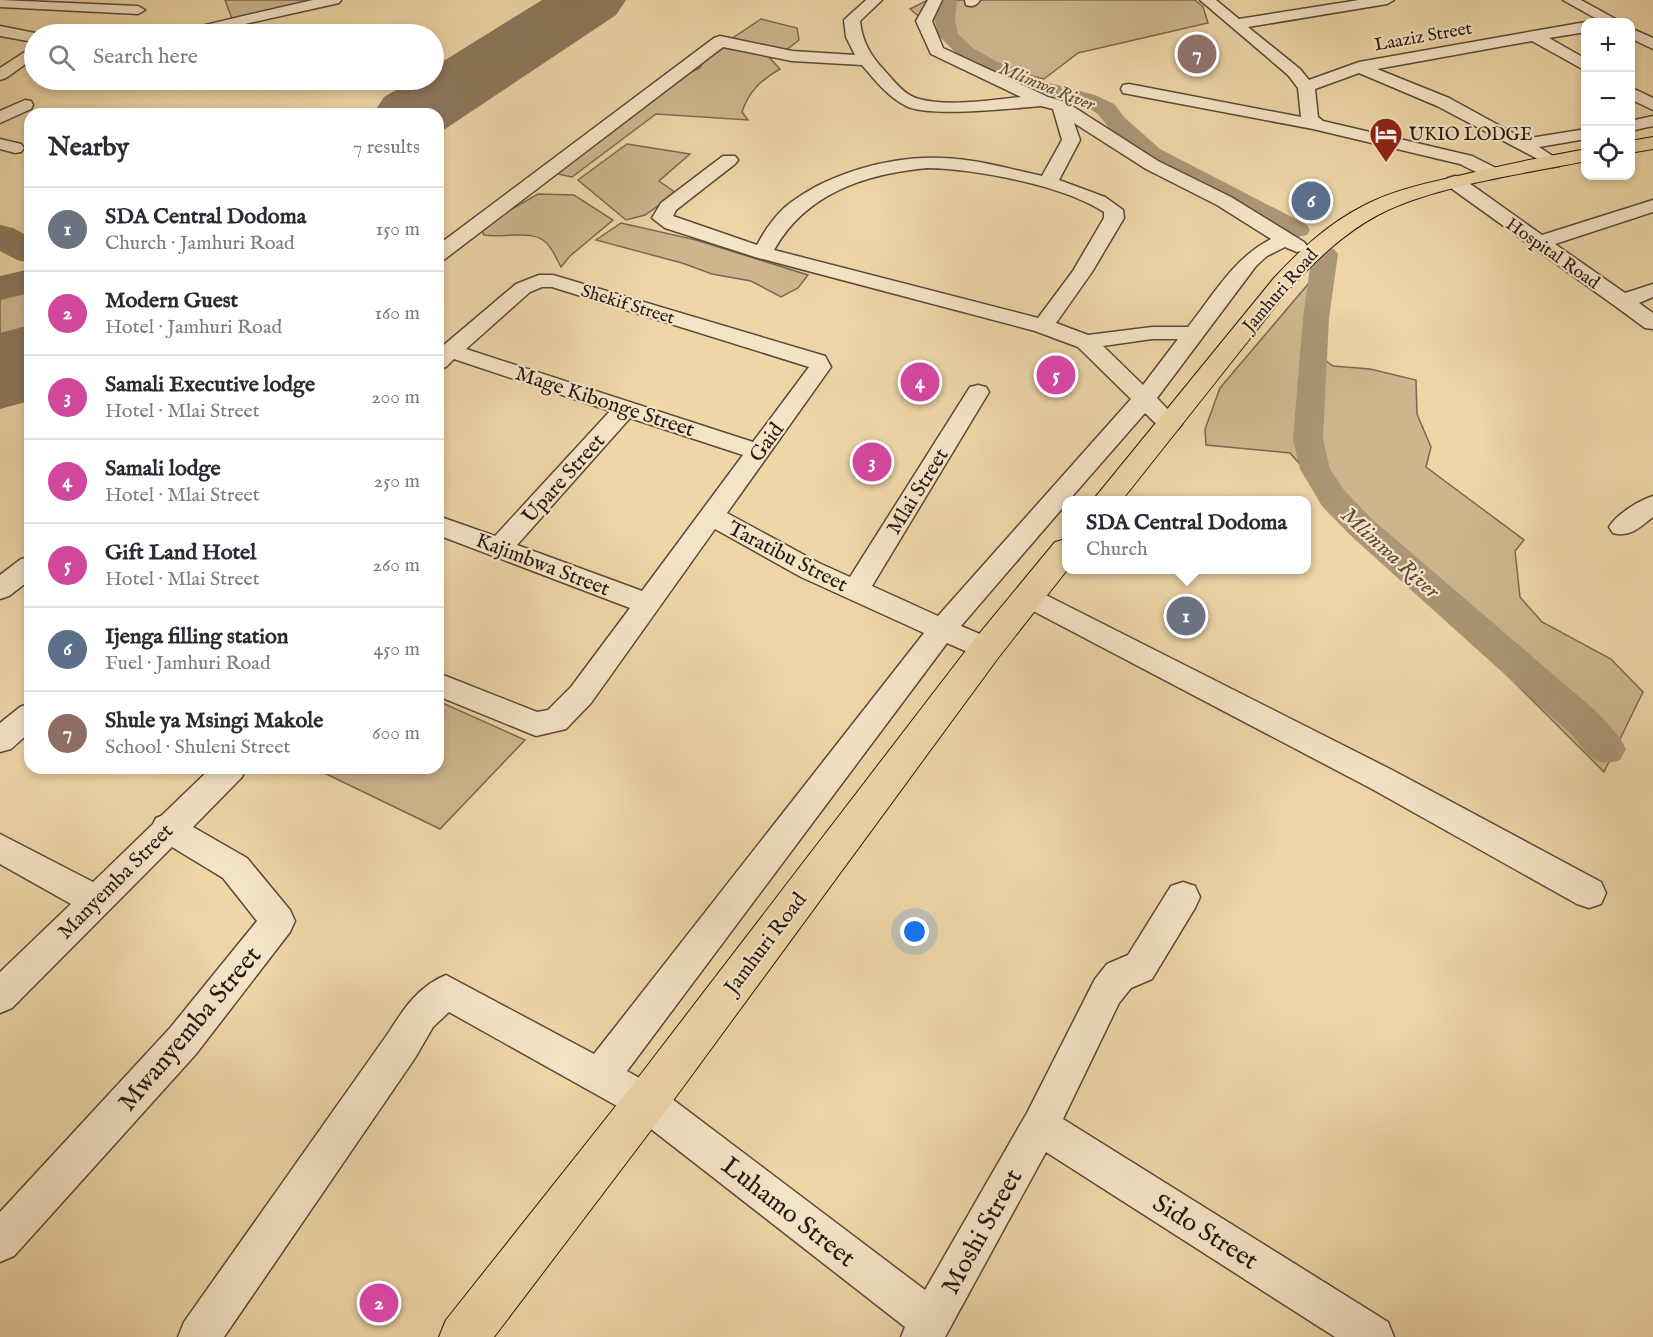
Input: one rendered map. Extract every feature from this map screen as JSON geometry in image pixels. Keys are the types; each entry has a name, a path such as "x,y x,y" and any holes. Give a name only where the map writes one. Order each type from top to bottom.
{"main road":[{"name":"Jamhuri Road","path":"1111,496 1282,283 1297,246 1340,228 1371,210 1408,195 1492,173 1581,156"},
{"name":"Jamhuri Road","path":"463,1337 646,1102 986,649 1062,555"}],"street":[{"path":"220,7 225,14 223,24 334,0"},
{"path":"875,0 852,20 854,37 866,60 895,92 914,104 960,107 1051,104"},
{"path":"935,0 924,21 937,51 1051,104 1152,165 1224,201 1297,246"},
{"path":"1207,0 1294,72 1306,87 1310,119 1317,125"},
{"path":"1236,24 1339,3 1387,0"},
{"path":"1570,0 1604,18"},
{"path":"0,3 138,10"},
{"name":"Laaziz Street","path":"1306,87 1359,67 1581,28"},
{"path":"0,31 24,35"},
{"path":"1635,35 1653,44"},
{"path":"1534,36 1581,63"},
{"path":"444,250 720,41 784,54 839,60 866,60"},
{"path":"0,75 24,58"},
{"path":"1359,67 1443,102 1552,162"},
{"path":"1129,89 1317,125 1466,160 1492,173"},
{"path":"1635,95 1653,105"},
{"path":"1051,104 1071,140"},
{"path":"0,118 26,105"},
{"path":"1635,125 1653,122"},
{"path":"1071,140 1092,135 1109,137"},
{"path":"1522,145 1581,135"},
{"path":"1048,183 1071,140"},
{"path":"729,160 668,207 662,218 672,224 762,253 1043,326 1086,342 1170,424"},
{"path":"762,253 771,236 789,214 801,204 849,179 882,170 942,163 1048,183 1085,195 1106,205 1113,210 1114,218 1082,272 1043,326"},
{"name":"Hospital Road","path":"1455,182 1653,323"},
{"path":"1538,243 1653,206"},
{"path":"600,1076 942,629 1145,398 1249,262 1269,246 1297,246"},
{"name":"Shekif Street","path":"445,356 523,288 539,281 553,281 817,361 820,367"},
{"path":"1622,302 1653,290"},
{"path":"1086,342 1152,333 1194,333"},
{"name":"Mage Kibonge Street","path":"445,356 626,408 758,452"},
{"name":"Gaid","path":"712,516 820,367"},
{"name":"Mlai Street","path":"856,590 978,392"},
{"name":"Upare Street","path":"499,548 626,408"},
{"path":"1622,527 1653,505"},
{"name":"Taratibu Street","path":"444,686 536,724 556,721 581,696 712,516 810,570 986,649"},
{"name":"Kajimbwa Street","path":"444,527 648,604"},
{"path":"0,589 24,571"},
{"path":"1028,596 1383,780 1589,893"},
{"path":"0,740 24,720"},
{"name":"Manyemba Street","path":"0,996 167,828 225,774"},
{"name":"Mwanyemba Street","path":"0,1242 183,1041 278,921 235,868 167,828"},
{"path":"0,848 95,900"},
{"name":"Moshi Street","path":"927,1329 1040,1126 1107,991 1119,976 1140,967 1183,897"},
{"name":"Luhamo Street","path":"199,1337 402,1045 420,1015 446,992 646,1102 927,1329"},
{"name":"Sido Street","path":"1040,1126 1372,1337"}],"shaded area":[{"path":"225,0 317,0 275,12 232,19"},
{"path":"928,0 1195,0 1203,7 1208,23 1078,53 1044,79 971,61 910,9"},
{"path":"761,19 797,28 799,40 785,51 769,57 780,69 761,82 748,98 742,112 748,120 656,114 572,177 554,173 687,74 700,68 707,55"},
{"path":"627,144 690,154 659,181 676,193 645,215 626,220 578,180"},
{"path":"538,194 574,195 613,220 570,256 561,267 549,246 536,237 484,235 481,230 493,220"},
{"path":"621,223 696,240 808,275 798,288 781,297 751,281 712,274 682,263 596,240"},
{"path":"1329,265 1330,280 1322,319 1321,357 1333,366 1370,369 1416,380 1417,414 1431,447 1426,467 1524,540 1515,551 1520,597 1542,622 1611,659 1643,692 1604,772 1475,643 1396,572 1290,453 1206,445 1205,429 1220,388 1309,283"},
{"path":"24,287 24,335 0,350 0,292"},
{"path":"444,704 525,740 440,829 326,774 444,774"}],"waterway":[{"name":"Mlimwa River","path":"948,0 945,20 949,36 967,53 989,65 1043,87 1088,99 1106,109 1117,123 1152,154 1298,230"},
{"name":"Mlimwa River","path":"1325,254 1316,318 1308,439 1315,469 1333,498 1361,527 1585,724 1607,749"}],"taxiway":[{"path":"0,236 24,249"},
{"path":"0,288 24,282"}],"runway":[{"path":"422,108 591,0"},
{"path":"0,376 24,361"}],"place":[{"name":"Shule ya Msingi Makole","path":"1197,54"},
{"name":"UKIO LODGE","path":"1386,163"},
{"name":"Ijenga filling station","path":"1311,201"},
{"name":"Gift Land Hotel","path":"1056,375"},
{"name":"Samali lodge","path":"920,382"},
{"name":"Samali Executive lodge","path":"872,462"},
{"name":"SDA Central Dodoma","path":"1186,616"},
{"name":"Modern Guest","path":"379,1303"}]}
